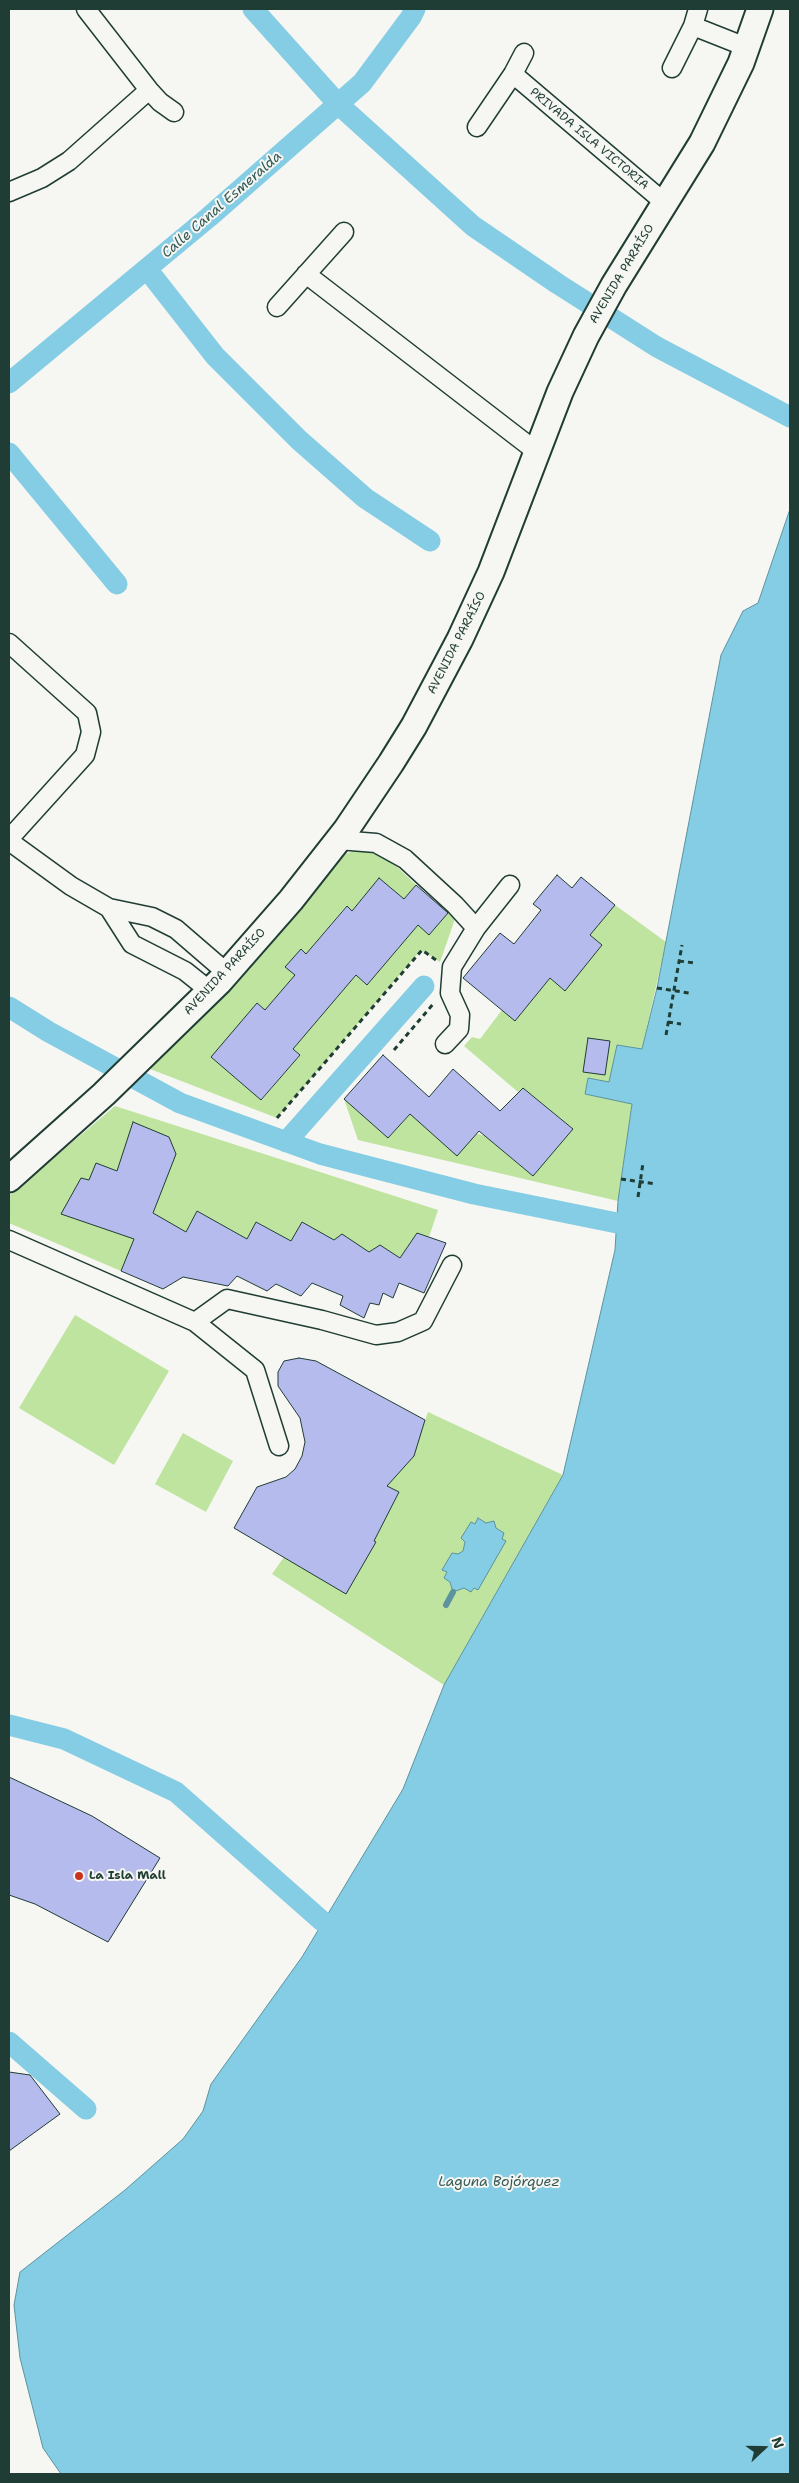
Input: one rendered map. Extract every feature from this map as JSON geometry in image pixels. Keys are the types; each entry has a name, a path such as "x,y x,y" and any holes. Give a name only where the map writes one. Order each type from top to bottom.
{"street":[{"path":"86,9 149,90 160,102 174,112"},
{"path":"672,68 693,26 698,9"},
{"name":"AVENIDA PARAÍSO","path":"9,1179 104,1094 227,973 291,900 338,840 414,726 460,639 491,572 560,392 586,336 614,285 702,144 746,47 760,9"},
{"path":"693,26 746,47"},
{"path":"477,127 512,74 524,52"},
{"name":"PRIVADA ISLA VICTORIA","path":"512,74 666,203"},
{"path":"9,192 42,178 69,161 149,90"},
{"path":"277,307 344,232"},
{"path":"306,274 537,452"},
{"path":"9,643 87,713 91,732 85,755 9,840 71,886 109,908 152,917 176,929 227,973"},
{"path":"338,840 376,843 405,859 476,928"},
{"path":"445,1044 459,1029 460,1015 450,993 452,968 476,928 510,885"},
{"path":"109,908 132,944 185,972 210,991"},
{"path":"9,1240 195,1322 255,1370 279,1446"},
{"path":"195,1322 227,1299 322,1320 376,1335 398,1332 423,1321 452,1265"}],"path":[{"path":"666,1035 682,945"},
{"path":"277,1118 422,950 440,962"},
{"path":"679,961 695,963"},
{"path":"657,988 689,993"},
{"path":"394,1050 438,997"},
{"path":"668,1022 681,1024"},
{"path":"638,1197 643,1164"},
{"path":"621,1179 656,1184"}],"green space":[{"path":"358,850 377,853 393,863 416,885 404,899 379,879 352,911 346,906 306,954 300,950 286,967 295,975 265,1010 257,1003 212,1058 262,1100 300,1055 293,1049 356,975 367,985 418,925 429,934 448,912 455,919 440,962 421,950 277,1118 145,1067 337,856"},
{"path":"615,905 666,942 642,1049 609,1083 588,1078 585,1094 632,1103 618,1201 358,1140 344,1099 388,1138 410,1114 485,1136 533,1176 572,1128 523,1088 518,1092 464,1046 472,1037 480,1039 502,1010 515,1021 550,978 565,991 602,945 590,935"},
{"path":"115,1106 438,1210 429,1237 417,1233 400,1258 380,1245 369,1252 334,1240 302,1222 291,1241 257,1222 247,1239 197,1211 186,1232 157,1216 144,1215 121,1271 9,1223 9,1196"},
{"path":"75,1315 169,1371 114,1465 19,1408"},
{"path":"428,1412 563,1475 444,1685 272,1574 284,1557 346,1593 376,1542 297,1496 418,1441"},
{"path":"183,1433 233,1461 206,1512 155,1484"}],"water":[{"name":"Laguna Bojórquez","path":"790,509 790,2474 61,2474 43,2448 20,2358 14,2305 20,2272 125,2190 183,2139 203,2111 211,2084 302,1957 403,1789 444,1685 563,1475 615,1250 618,1201 632,1104 585,1094 588,1078 609,1082 617,1045 642,1049 657,988 721,655 743,611 758,603"},
{"path":"478,1518 486,1523 494,1521 496,1528 504,1533 502,1539 506,1541 478,1590 474,1588 471,1592 464,1588 453,1592 450,1582 444,1578 447,1572 442,1570 452,1553 458,1554 463,1551 465,1542 461,1538 471,1522 475,1524"}],"building":[{"path":"557,875 572,888 581,877 615,905 590,935 602,945 565,991 550,978 515,1021 463,978 500,933 514,944 541,910 533,904"},
{"path":"379,878 404,899 416,885 448,913 429,935 418,925 367,985 356,975 293,1049 300,1055 261,1100 211,1057 257,1003 265,1010 295,975 285,967 301,949 306,954 347,906 352,911"},
{"path":"588,1038 610,1041 605,1075 583,1072"},
{"path":"383,1055 429,1097 453,1069 500,1111 523,1088 573,1129 533,1176 479,1131 457,1156 410,1114 388,1138 344,1099"},
{"path":"133,1122 169,1137 176,1154 153,1213 186,1232 197,1211 247,1239 256,1222 291,1241 302,1222 334,1240 342,1234 369,1252 380,1245 400,1258 417,1233 446,1243 424,1293 399,1283 393,1298 383,1293 379,1305 370,1303 364,1318 340,1305 343,1296 312,1283 301,1296 276,1284 267,1291 237,1276 228,1286 183,1277 163,1289 121,1271 134,1239 61,1214 81,1178 89,1180 96,1163 117,1171"},
{"path":"299,1358 316,1361 425,1420 414,1456 387,1486 399,1492 374,1541 376,1542 346,1594 234,1528 257,1487 286,1477 295,1469 302,1456 305,1442 300,1418 278,1386 278,1372 284,1361"},
{"name":"La Isla Mall","path":"9,1777 92,1816 160,1858 108,1942 35,1904 9,1895"},
{"path":"9,2072 30,2075 60,2114 9,2151"}],"waterway":[{"path":"253,9 338,104 473,226 558,284 657,347 790,417"},
{"name":"Calle Canal Esmeralda","path":"9,383 209,217 362,83 415,9"},
{"path":"147,269 215,356 299,440 365,498 430,541"},
{"path":"9,453 117,584"},
{"path":"286,1142 424,986"},
{"path":"9,1007 49,1032 180,1103 320,1154 474,1194 617,1223"},
{"path":"446,1605 453,1592"},
{"path":"9,1725 64,1739 176,1792 322,1921"},
{"path":"9,2042 86,2109"}],"place":[{"name":"La Isla Mall","path":"79,1876"}]}
